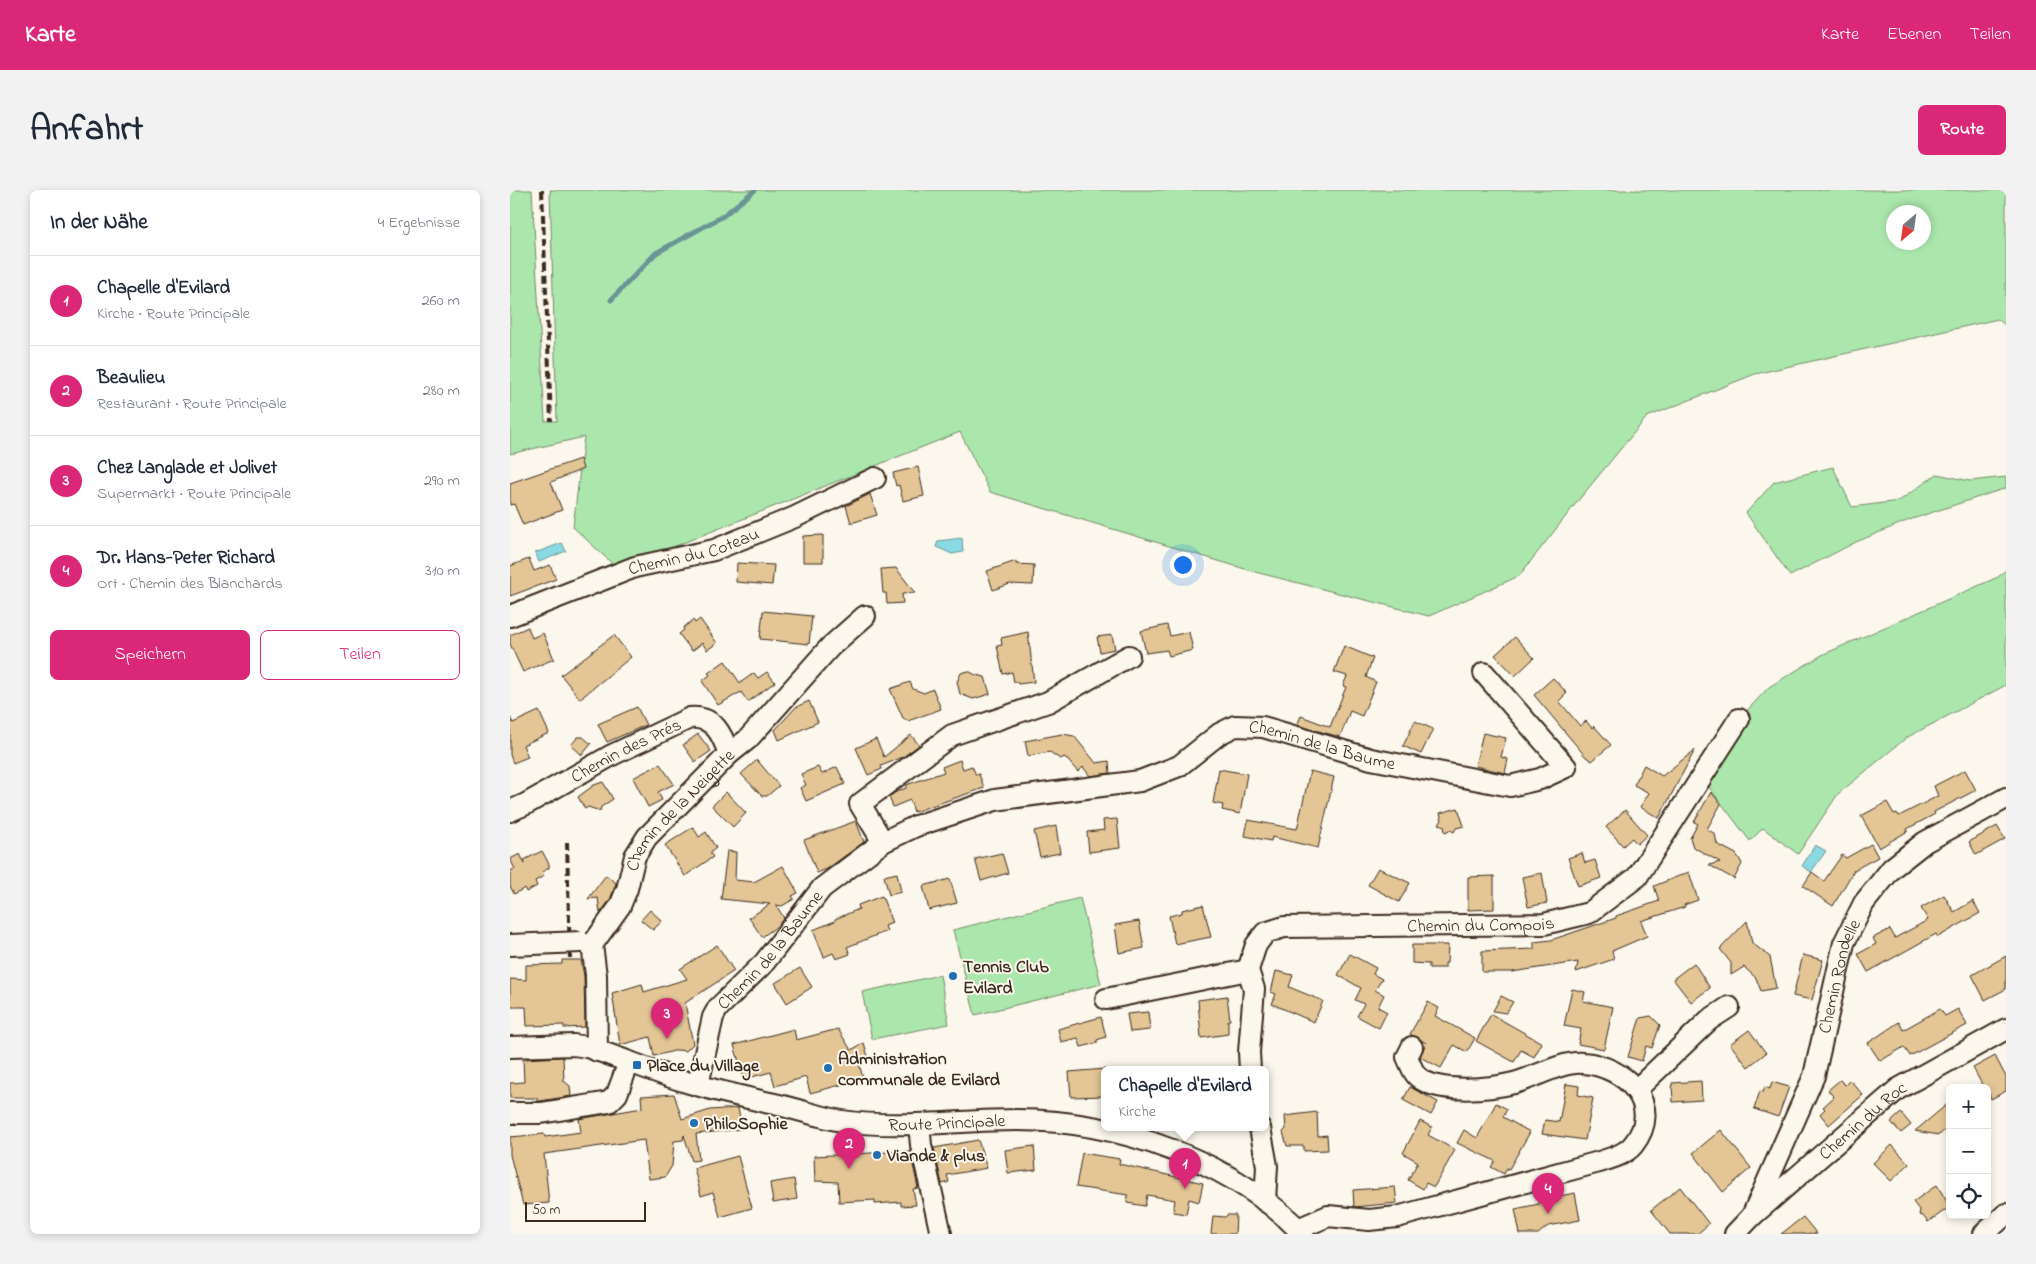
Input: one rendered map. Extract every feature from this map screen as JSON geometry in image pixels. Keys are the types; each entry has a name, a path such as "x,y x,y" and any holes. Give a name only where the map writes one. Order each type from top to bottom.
{"street":[{"name":"Chemin du Coteau","path":"510,616 636,567 714,550 795,517 875,478"},
{"name":"Chemin de la Neigette","path":"586,944 620,906 627,889 632,865 643,842 730,754 748,739 830,647 865,616"},
{"path":"883,842 860,804 952,735 1048,702 1130,656"},
{"name":"Chemin de la Baume","path":"698,1085 713,1017 718,1008 764,963 822,888 883,842 916,826 995,800 1140,781 1179,766 1219,734 1235,726 1263,727 1371,759 1510,786 1540,779 1566,767 1484,673"},
{"name":"Chemin des Prés","path":"510,811 526,804 612,755 690,718 703,718 714,725 730,754"},
{"name":"Chemin du Compois","path":"1248,970 1254,957 1256,945 1266,932 1284,927 1544,924 1589,913 1637,877 1739,719"},
{"name":"Chemin Rondelle","path":"1752,1216 1814,1076 1844,943 1864,903 1892,868 1925,842 2006,798"},
{"path":"510,945 586,944 596,976 597,1051"},
{"path":"1106,999 1248,970 1254,988 1249,1052 1250,1066"},
{"path":"1636,1090 1709,1020 1729,1007"},
{"name":"Chemin du Roc","path":"1735,1234 1752,1216 1898,1089 2006,1029"},
{"name":"Route Principale","path":"510,1047 574,1045 698,1085 840,1120 885,1125 1017,1120 1069,1124 1101,1130"},
{"path":"1301,1231 1328,1216 1369,1220 1398,1217 1611,1158 1632,1147 1642,1131 1643,1100 1626,1079 1603,1068 1582,1062 1552,1069 1513,1083 1466,1089 1437,1087 1417,1077 1408,1057 1412,1047"},
{"path":"510,1114 548,1112 609,1102 618,1094 629,1062"},
{"path":"920,1124 915,1146 941,1234"},
{"name":"Route Principale","path":"1105,1131 1184,1155 1228,1176 1265,1200 1301,1231"},
{"path":"1261,1131 1267,1166 1265,1200"},
{"path":"1984,1234 2006,1214"}],"green space":[{"path":"510,190 532,190 545,421 557,421 550,190 2006,190 2006,326 1998,319 1755,374 1647,417 1519,576 1429,616 1255,572 990,492 960,432 618,569 573,527 584,437 510,454"},
{"path":"1833,467 1852,507 1899,501 1937,474 1970,481 2006,477 2006,488 1909,520 1856,542 1790,576 1746,513 1774,482"},
{"path":"2006,570 2006,685 1906,738 1838,794 1798,854 1763,828 1750,841 1702,778 1739,719 1769,687 1822,655 1998,577"},
{"path":"1080,898 1101,984 975,1015 953,930"},
{"path":"940,975 949,1024 872,1039 862,992"}],"water":[{"path":"962,538 963,552 952,554 936,547 938,541"},
{"path":"562,543 566,551 539,562 535,553"},
{"path":"1815,845 1826,851 1811,872 1802,866"}],"building":[{"path":"580,459 583,469 551,482 562,510 523,525 514,504 510,505 510,483"},
{"path":"918,467 924,496 903,501 899,485 896,486 893,473"},
{"path":"870,494 877,515 851,523 846,506"},
{"path":"823,535 823,562 803,562 803,536"},
{"path":"529,559 534,571 550,565 556,579 510,596 510,566"},
{"path":"1016,561 1016,564 1034,565 1033,585 1010,584 993,590 987,571"},
{"path":"737,563 774,565 772,585 736,582"},
{"path":"896,568 915,593 902,594 903,603 887,604 886,593 883,593 881,569"},
{"path":"763,611 812,616 809,644 760,639"},
{"path":"700,619 717,643 707,650 702,643 692,651 679,634 693,620 695,623"},
{"path":"1167,625 1170,636 1189,632 1193,650 1169,656 1167,650 1146,653 1141,631"},
{"path":"528,627 532,638 543,633 554,659 523,672 510,644 510,635"},
{"path":"1028,632 1034,682 1018,684 1014,682 1012,672 1003,674 997,646 1002,645 1001,638"},
{"path":"614,635 631,657 580,699 561,675"},
{"path":"1112,635 1115,649 1100,652 1097,637"},
{"path":"1515,637 1534,658 1515,676 1495,655"},
{"path":"1344,646 1373,658 1366,677 1376,682 1362,716 1350,711 1340,737 1297,725 1301,716 1330,727 1346,687 1343,686 1347,676 1334,672"},
{"path":"725,661 740,683 754,673 758,678 767,672 775,682 748,702 741,692 718,705 702,681 710,675 708,673"},
{"path":"968,671 985,677 990,694 973,699 960,694 957,682 961,673"},
{"path":"1553,678 1567,693 1559,701 1580,726 1586,721 1592,728 1594,726 1611,745 1592,761 1586,757 1534,695"},
{"path":"910,682 913,689 924,693 933,689 941,709 908,721 903,718 890,689"},
{"path":"809,701 818,722 779,740 775,730 796,707"},
{"path":"637,707 646,725 607,742 598,724"},
{"path":"539,711 549,733 523,745 528,757 513,763 510,755 510,717 513,723"},
{"path":"1415,721 1433,729 1421,754 1403,746"},
{"path":"1483,733 1506,738 1501,757 1508,759 1505,773 1475,766"},
{"path":"698,734 711,751 695,762 683,745"},
{"path":"1062,734 1074,736 1096,763 1109,761 1110,773 1090,776 1083,767 1078,772 1065,757 1060,759 1050,752 1028,756 1025,741"},
{"path":"911,735 919,745 903,757 881,766 882,769 868,775 856,748 876,739 884,757"},
{"path":"578,737 583,737 591,744 582,755 571,745"},
{"path":"1695,750 1659,818 1640,807 1649,793 1634,785 1644,765 1662,776"},
{"path":"757,760 779,786 767,796 762,796 741,774"},
{"path":"960,760 963,769 972,766 976,775 979,774 984,788 914,812 910,800 893,807 889,797 896,792 906,788 906,785 944,772 942,767"},
{"path":"660,764 674,784 658,792 662,800 648,807 633,778"},
{"path":"818,767 822,774 837,767 845,784 806,801 800,788 806,785 801,774"},
{"path":"1219,769 1247,774 1240,814 1222,810 1223,805 1213,803"},
{"path":"1965,770 1976,790 1934,812 1935,814 1907,829 1908,831 1879,848 1861,816 1887,802 1894,814 1897,813 1899,816 1938,796 1934,786"},
{"path":"1310,771 1334,777 1318,848 1272,837 1271,841 1245,836 1248,820 1297,829"},
{"path":"603,782 613,799 601,807 600,811 588,807 585,809 578,797 594,785"},
{"path":"726,792 746,813 733,827 712,806"},
{"path":"1711,792 1721,804 1707,829 1715,834 1717,844 1736,854 1740,860 1742,864 1734,879 1709,865 1720,862 1693,847 1690,838 1698,824 1694,822"},
{"path":"1458,808 1464,826 1456,828 1454,832 1450,830 1445,832 1444,826 1439,824 1442,820 1440,813"},
{"path":"1625,810 1647,835 1637,844 1632,838 1623,846 1606,827"},
{"path":"1117,819 1120,848 1089,852 1087,832 1104,830 1103,820"},
{"path":"856,821 864,842 827,869 817,873 804,840"},
{"path":"1056,826 1060,853 1040,857 1034,831"},
{"path":"1997,826 2005,839 1976,855 1969,842"},
{"path":"693,827 699,837 706,832 716,848 710,853 713,857 685,876 665,845"},
{"path":"1871,844 1878,857 1854,870 1833,906 1803,886 1812,872 1824,881 1842,855 1846,858"},
{"path":"542,851 549,864 549,868 542,872 544,876 535,881 537,886 526,892 525,888 514,894 510,886 510,871 515,869 510,859 520,854 525,864 524,860"},
{"path":"727,851 736,852 735,880 754,882 783,866 798,893 792,896 794,899 782,906 776,905 784,918 776,927 762,937 749,918 770,904 721,899"},
{"path":"1002,853 1008,873 981,881 975,859"},
{"path":"1582,853 1585,863 1595,860 1601,878 1578,886 1568,858"},
{"path":"1378,868 1410,883 1399,902 1368,885"},
{"path":"1689,872 1698,900 1684,905 1685,907 1641,921 1647,936 1612,951 1614,959 1576,972 1578,962 1512,972 1482,972 1482,951 1534,949 1534,942 1551,940 1616,918 1616,916 1659,901 1654,886"},
{"path":"897,873 901,892 889,895 884,876"},
{"path":"1542,873 1547,903 1528,907 1522,877"},
{"path":"606,875 616,883 610,900 600,913 598,898 588,899"},
{"path":"1494,876 1494,909 1468,910 1468,877"},
{"path":"950,879 957,903 929,910 923,886"},
{"path":"1944,895 1954,912 1973,901 1980,913 1938,937 1936,934 1868,972 1858,954 1876,944 1873,938 1890,929 1895,938 1928,920 1921,908"},
{"path":"882,896 892,923 885,926 887,931 847,947 850,954 836,959 833,953 824,957 813,930 859,909 858,905"},
{"path":"1203,905 1211,937 1175,944 1169,916 1182,913 1182,910"},
{"path":"650,910 662,921 653,930 641,920"},
{"path":"1139,921 1144,948 1119,953 1115,925"},
{"path":"1747,921 1752,943 1770,957 1776,988 1761,991 1756,978 1744,967 1731,975 1731,963 1720,949"},
{"path":"717,945 734,971 685,1003 693,1044 686,1051 678,1050 654,1056 650,1037 620,1045 612,993 642,984 644,992 687,979 680,969"},
{"path":"1412,945 1448,945 1445,968 1429,968 1429,964 1412,963"},
{"path":"1350,954 1376,968 1373,974 1382,979 1375,990 1384,995 1378,1007 1387,1012 1379,1028 1357,1016 1364,1004 1355,1000 1361,988 1338,975"},
{"path":"1803,955 1823,960 1812,1000 1793,996"},
{"path":"2006,956 2006,989 1985,1000 1972,975"},
{"path":"562,960 581,960 584,976 585,1027 564,1028 564,1025 527,1026 526,1007 510,1007 510,979 526,980 526,965 562,964"},
{"path":"1694,963 1710,988 1691,1002 1673,979"},
{"path":"800,968 812,987 787,1003 775,983"},
{"path":"1276,971 1293,975 1289,987 1323,1001 1314,1022 1272,1004 1276,994 1271,992"},
{"path":"1572,989 1585,992 1583,1001 1613,1007 1604,1049 1578,1044 1581,1029 1564,1026"},
{"path":"1227,996 1230,1020 1228,1020 1228,1034 1201,1038 1198,1000"},
{"path":"1501,996 1513,1002 1506,1013 1493,1011"},
{"path":"1428,1002 1439,1008 1435,1016 1475,1038 1467,1052 1454,1045 1441,1068 1420,1057 1426,1043 1410,1034"},
{"path":"1940,1009 1945,1016 1958,1009 1967,1025 1910,1056 1904,1047 1880,1061 1868,1043 1899,1022 1903,1030"},
{"path":"1148,1012 1150,1030 1130,1032 1127,1014"},
{"path":"1491,1014 1542,1043 1534,1057 1521,1050 1514,1062 1476,1041"},
{"path":"1651,1016 1660,1025 1652,1048 1646,1046 1642,1061 1628,1057 1640,1018"},
{"path":"1101,1017 1106,1037 1097,1040 1097,1043 1081,1047 1078,1038 1061,1042 1058,1029"},
{"path":"794,1029 796,1040 838,1029 851,1050 864,1043 869,1060 859,1063 863,1079 810,1093 806,1077 775,1086 771,1072 744,1079 734,1045"},
{"path":"1749,1030 1766,1053 1748,1067 1730,1044"},
{"path":"1995,1056 2006,1077 2006,1091 1991,1099 1991,1084 1982,1084 1973,1068"},
{"path":"563,1057 564,1081 570,1086 571,1096 540,1101 537,1101 537,1098 510,1098 510,1083 524,1082 523,1059"},
{"path":"1101,1069 1101,1096 1071,1097 1069,1072"},
{"path":"1840,1080 1845,1085 1850,1080 1863,1095 1829,1125 1820,1114 1825,1109 1823,1107 1834,1097 1828,1090"},
{"path":"1701,1081 1702,1100 1673,1102 1672,1083"},
{"path":"1772,1082 1789,1087 1778,1117 1754,1109 1760,1091 1763,1092 1765,1087 1770,1089"},
{"path":"1566,1084 1579,1086 1578,1095 1593,1098 1585,1140 1542,1134 1545,1120 1559,1122"},
{"path":"1410,1087 1438,1102 1431,1115 1403,1100"},
{"path":"674,1094 682,1119 710,1110 738,1108 742,1129 696,1134 699,1160 692,1161 684,1135 683,1140 674,1141 672,1166 665,1177 649,1179 644,1140 544,1154 549,1203 523,1205 510,1155 510,1137 544,1134 545,1137 581,1132 579,1119 642,1108 641,1096"},
{"path":"1496,1103 1507,1109 1503,1117 1530,1132 1509,1169 1507,1168 1504,1174 1491,1167 1495,1161 1457,1143 1464,1130 1477,1138"},
{"path":"1946,1105 1946,1129 1939,1135 1915,1131"},
{"path":"1317,1112 1318,1136 1327,1135 1328,1150 1304,1151 1304,1146 1287,1146 1283,1132 1286,1129 1285,1116"},
{"path":"1901,1113 1911,1125 1901,1133 1891,1122"},
{"path":"1420,1121 1432,1127 1428,1135 1455,1150 1434,1187 1426,1183 1423,1189 1408,1180 1418,1162 1403,1153"},
{"path":"1721,1130 1751,1168 1723,1192 1693,1153"},
{"path":"978,1140 987,1168 947,1175 949,1182 942,1184 934,1148"},
{"path":"1892,1145 1909,1164 1891,1181 1873,1163"},
{"path":"1034,1146 1036,1170 1008,1173 1005,1150"},
{"path":"910,1151 918,1188 913,1189 916,1205 901,1206 901,1202 875,1204 875,1200 839,1202 838,1182 815,1181 814,1156"},
{"path":"1082,1153 1120,1159 1119,1164 1203,1183 1199,1202 1189,1199 1186,1214 1173,1212 1175,1200 1147,1195 1145,1206 1127,1203 1128,1195 1076,1187"},
{"path":"738,1156 752,1208 720,1217 713,1192 701,1196 694,1168"},
{"path":"794,1179 797,1199 773,1203 770,1183"},
{"path":"1937,1185 1946,1200 1946,1210 1928,1222 1923,1216 1919,1215 1920,1211 1913,1202"},
{"path":"1395,1187 1397,1203 1354,1207 1353,1190"},
{"path":"1680,1187 1709,1224 1697,1234 1670,1234 1651,1210"},
{"path":"1575,1193 1580,1220 1548,1226 1538,1234 1520,1234 1515,1209 1539,1204 1539,1200"},
{"path":"1227,1215 1236,1215 1235,1234 1211,1234 1213,1216 1225,1217"},
{"path":"1803,1217 1817,1234 1781,1234"}],"waterway":[{"path":"611,300 656,253 723,216 755,190"}],"railway":[{"path":"542,190 551,421"},
{"path":"567,842 570,960"}],"place":[{"name":"Tennis Club Evilard","path":"953,976"},
{"name":"Chez Langlade et Jolivet","path":"667,1039"},
{"name":"Place du Village","path":"637,1065"},
{"name":"Administration communale de Evilard","path":"828,1068"},
{"name":"PhiloSophie","path":"694,1123"},
{"name":"Viande & plus","path":"877,1155"},
{"name":"Beaulieu","path":"849,1169"},
{"name":"Chapelle d'Evilard","path":"1185,1189"},
{"name":"Dr. Hans-Peter Richard","path":"1548,1214"}]}
